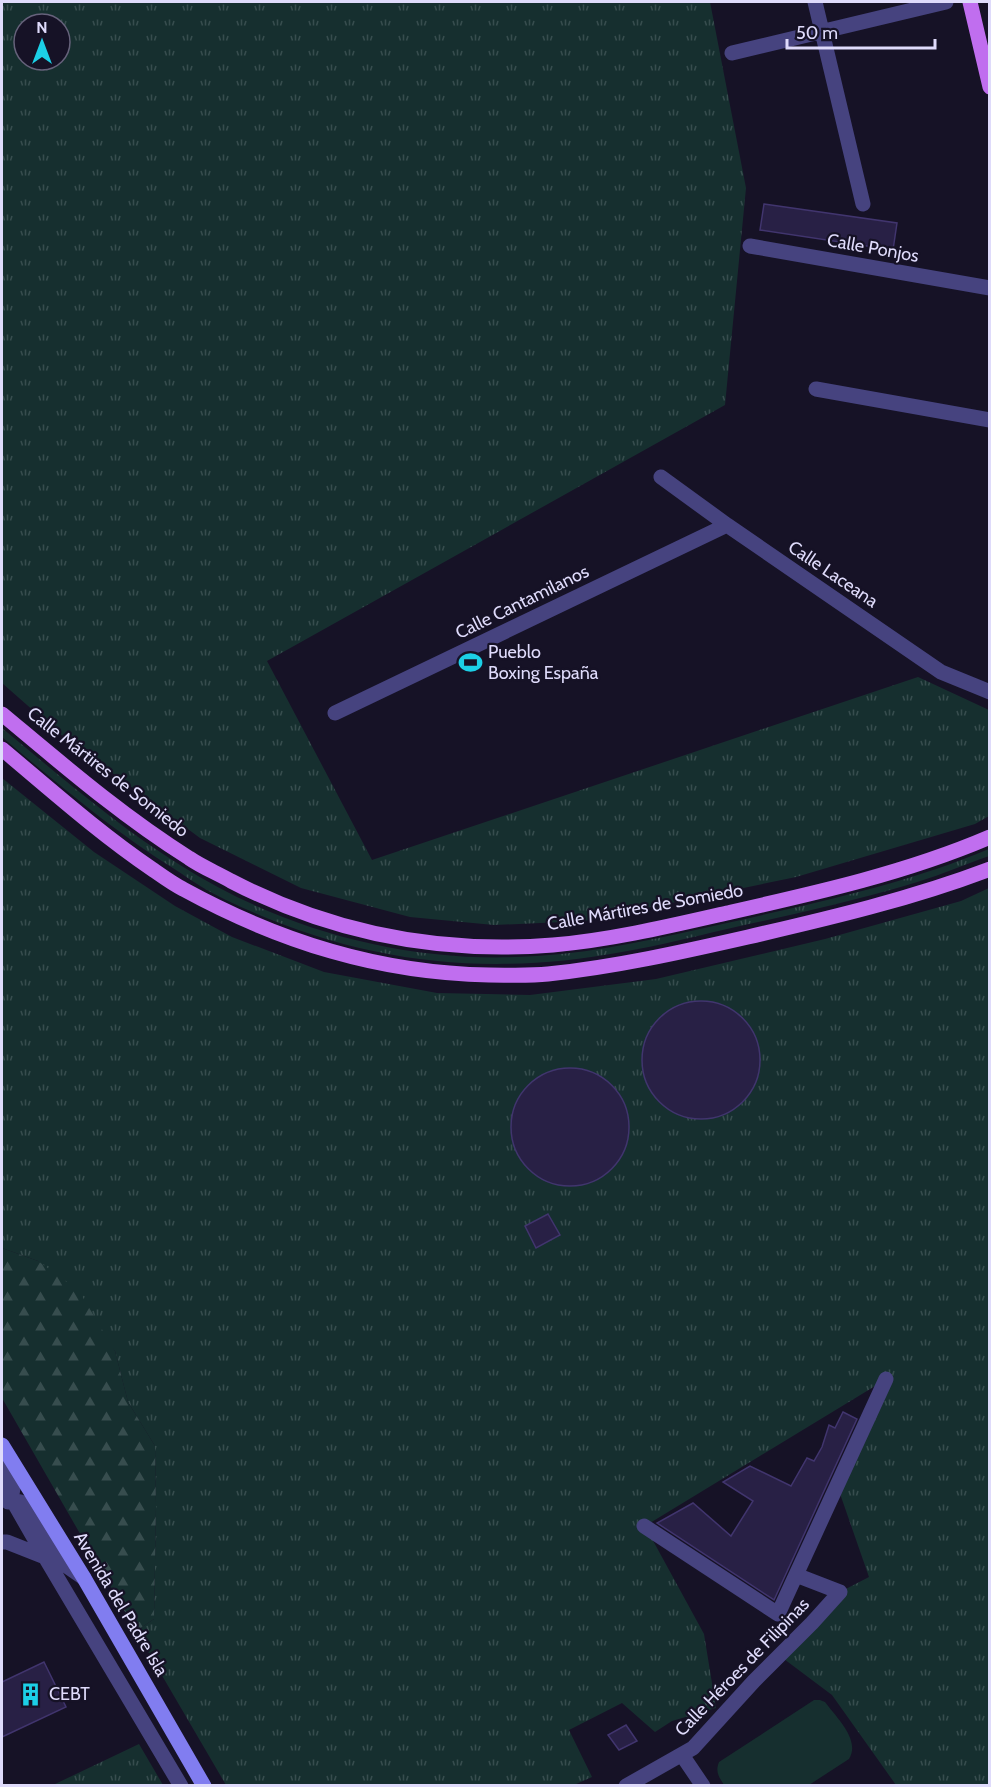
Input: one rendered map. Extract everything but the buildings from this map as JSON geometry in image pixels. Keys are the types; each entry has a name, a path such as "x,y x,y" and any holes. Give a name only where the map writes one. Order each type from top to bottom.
{"main road":[{"path":"969,2 990,87"},
{"name":"Calle Mártires de Somiedo","path":"2,714 128,817 191,860 257,894 301,913 394,939 478,947 554,945 604,938 670,926 793,898 906,869 954,853 990,837"},
{"path":"2,749 116,845 182,889 282,936 345,956 391,966 471,975 545,974 586,969 692,949 798,925 906,898 990,869"},
{"name":"Avenida del Padre Isla","path":"2,1445 84,1578 204,1785"}],"street":[{"path":"815,2 863,204"},
{"path":"732,54 946,2"},
{"name":"Calle Ponjos","path":"750,246 990,288"},
{"path":"816,389 990,420"},
{"name":"Calle Laceana","path":"661,477 941,672 990,692"},
{"name":"Calle Cantamilanos","path":"335,713 727,525"},
{"name":"Calle Héroes de Filipinas","path":"644,1526 778,1614 886,1379"},
{"path":"2,1461 14,1483 5,1502"},
{"path":"2,1482 5,1502 22,1516 39,1554 181,1785"},
{"path":"5,1502 21,1502 29,1508 61,1562 84,1578"},
{"path":"2,1542 39,1554"},
{"name":"Calle Héroes de Filipinas","path":"626,1785 693,1748 840,1593 796,1575"},
{"path":"682,1755 703,1785"}],"green space":[{"path":"2,2 710,2 746,188 725,405 267,661 372,860 918,677 989,710 989,816 975,824 796,877 584,921 494,925 410,917 301,888 200,838 60,734 2,683"},
{"path":"2,728 89,800 156,850 220,889 306,926 397,949 444,955 490,957 537,956 585,951 760,916 860,892 925,873 989,849 989,856 926,879 860,898 635,950 570,960 519,964 420,959 371,951 323,938 275,921 213,893 153,855 86,806 2,737"},
{"path":"2,778 94,852 175,906 232,937 324,972 437,993 530,995 656,979 825,939 961,901 989,888 989,1785 896,1785 832,1695 780,1656 840,1592 869,1577 837,1485 885,1380 645,1526 704,1634 716,1708 672,1721 655,1732 622,1703 569,1730 592,1777 574,1785 226,1785 136,1631 154,1619 155,1446 128,1402 115,1351 38,1261 2,1248"},
{"path":"2,1248 38,1261 79,1291 115,1351 128,1402 155,1446 154,1619 136,1631 2,1398"},
{"path":"814,1700 825,1702 846,1729 852,1744 849,1759 809,1785 724,1785 719,1777 719,1762"},
{"path":"139,1744 163,1785 53,1785"}],"place":[{"name":"Pueblo Boxing España","path":"470,662"},
{"name":"CEBT","path":"31,1694"}]}
